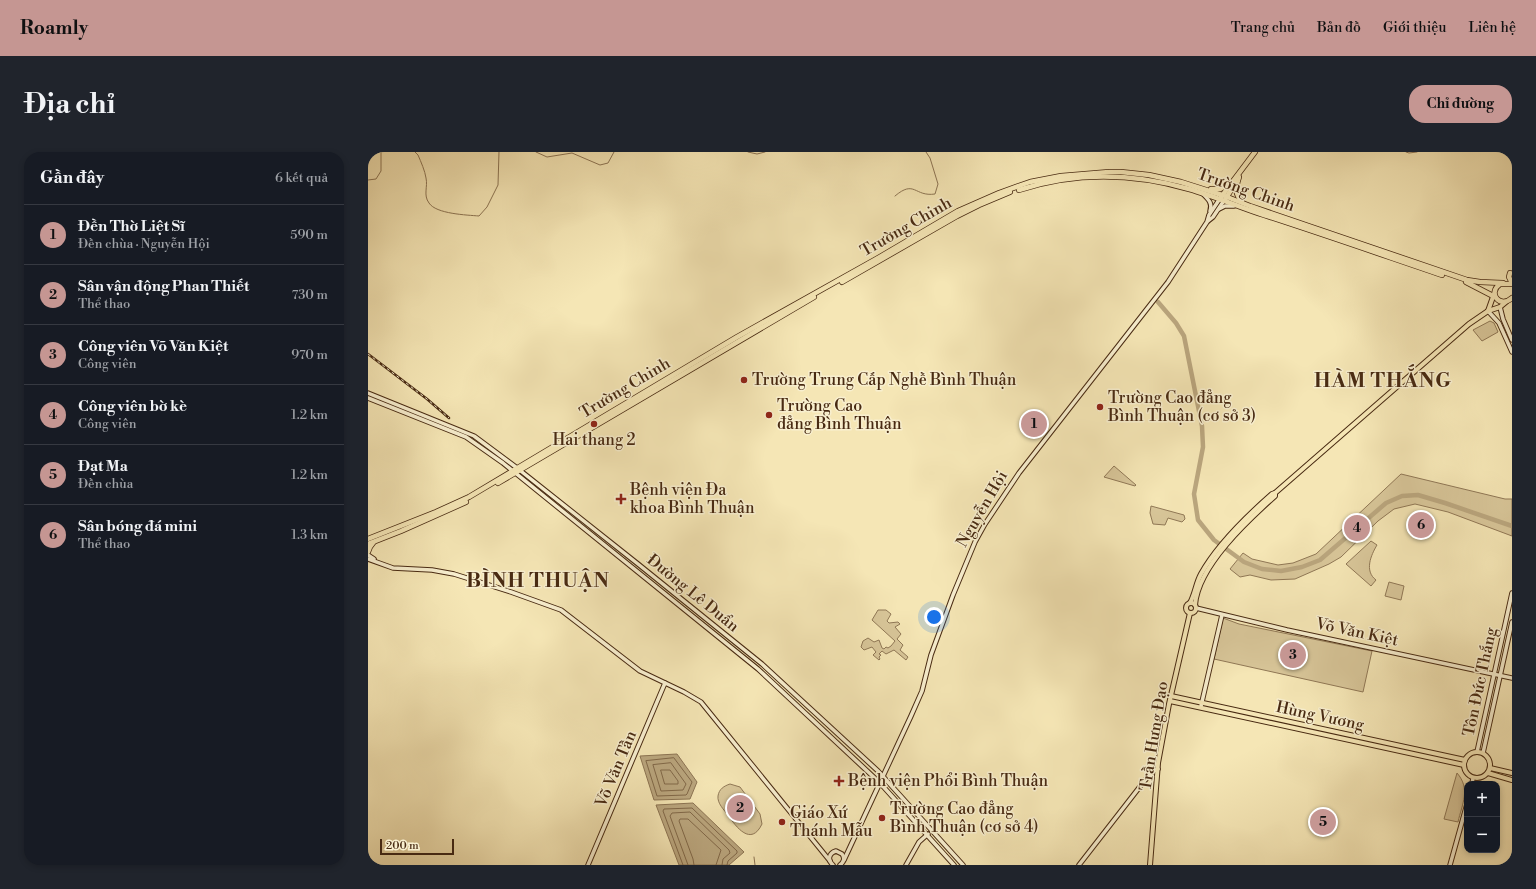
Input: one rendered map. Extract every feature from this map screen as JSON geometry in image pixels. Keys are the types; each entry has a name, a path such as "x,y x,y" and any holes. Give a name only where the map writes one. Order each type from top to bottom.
{"highway":[{"name":"Nguyễn Hội","path":"1221,201 1255,152"},
{"name":"Trường Chinh","path":"368,544 448,511 731,340 924,233 958,211 999,193 1040,180 1061,176 1109,172 1137,174 1177,181 1467,280 1509,284"},
{"path":"1201,190 1223,188 1239,175"},
{"path":"1239,175 1236,185 1237,195 1241,201 1250,206"},
{"name":"Trường Chinh","path":"1201,190 1221,201 1473,285 1495,295 1500,301 1510,300"},
{"path":"1495,295 1498,285 1509,284 1510,273"},
{"name":"Trường Chinh","path":"368,539 456,503 513,472"},
{"path":"368,555 370,547 377,541"}],"main road":[{"path":"1488,311 1495,295"},
{"path":"1218,554 1205,575 1196,600 1194,613 1190,613 1186,609 1190,603 1201,574 1230,538 1247,521 1275,496 1276,493 1444,344 1488,311 1500,307 1510,300"},
{"path":"1190,603 1196,607"},
{"name":"Trần Hưng Đạo","path":"1150,865 1158,769 1171,696 1190,613"},
{"name":"Hùng Vương","path":"1171,696 1465,760"},
{"name":"Hùng Vương","path":"1170,701 1464,765"},
{"path":"1477,752 1483,753 1490,761 1488,773 1481,778 1473,778 1466,773 1464,765 1465,760 1470,754 1477,752"},
{"path":"1490,768 1512,774"},
{"path":"1488,773 1512,780"}],"street":[{"path":"1201,190 1211,204 1209,215"},
{"name":"Nguyễn Hội","path":"841,865 914,710 922,691 932,653 953,595 975,542 985,524 1019,473 1152,304 1207,222 1213,217 1221,201"},
{"name":"Nguyễn Hội","path":"1207,222 1209,215 1221,201"},
{"path":"1217,211 1225,206 1236,206"},
{"path":"1500,307 1503,319 1512,340"},
{"path":"1488,311 1499,323 1512,352"},
{"name":"Đường Lê Duẩn","path":"368,393 472,435 518,469 762,664 883,777 963,865"},
{"name":"Đường Lê Duẩn","path":"368,398 466,437 513,472 758,669 880,783 954,865"},
{"path":"368,555 380,564 393,568 432,570 454,574 561,610 635,667 696,699 706,707 833,865"},
{"name":"Tôn Đức Thắng","path":"1477,752 1512,593"},
{"name":"Võ Văn Kiệt","path":"1196,607 1222,615 1512,678"},
{"path":"1201,707 1222,615"},
{"name":"Tôn Đức Thắng","path":"1483,753 1512,622"},
{"path":"758,669 762,664"},
{"name":"Võ Văn Tần","path":"588,865 665,683"},
{"path":"821,729 826,723"},
{"path":"1080,865 1142,784 1152,772 1158,769"},
{"path":"1450,865 1464,815"},
{"path":"906,865 919,843 932,830"},
{"path":"823,853 849,850"},
{"path":"836,852 842,854 844,860"},
{"path":"830,861 830,856 836,852"}],"shaded area":[{"path":"1490,321 1494,323 1498,332 1482,341 1473,330"},
{"path":"1114,466 1136,485 1135,486 1104,477"},
{"path":"1401,474 1505,499 1512,499 1512,536 1448,512 1415,504 1394,509 1378,521 1341,557 1295,579 1271,580 1250,575 1240,577 1230,569 1243,553 1252,559 1278,565 1293,563 1316,554"},
{"path":"1151,506 1184,515 1185,519 1182,522 1168,518 1165,525 1153,524 1150,513"},
{"path":"1415,515 1430,518 1426,536 1411,533"},
{"path":"1371,541 1377,545 1371,558 1369,568 1372,576 1376,580 1371,586 1346,564"},
{"path":"1389,582 1404,586 1401,600 1385,596"},
{"path":"878,610 886,610 891,614 887,621 889,623 898,622 900,624 895,627 901,634 897,639 903,645 900,650 908,657 906,660 894,650 886,654 882,651 879,654 881,655 879,660 873,655 876,652 872,647 864,650 861,647 863,641 868,638 874,642 879,640 882,648 884,649 891,646 895,641 872,620"},
{"path":"1223,618 1239,624 1372,651 1363,692 1214,659"},
{"path":"1457,773 1464,785 1464,797 1458,822 1444,819"},
{"path":"730,784 740,787 760,814 762,824 758,831 753,834 744,833 739,829 720,804 718,799 719,791"}],"water":[{"path":"677,754 697,782 690,799 654,800 640,756"},
{"path":"693,803 744,852 729,865 679,865 656,805"}],"waterway":[{"path":"368,180 376,179 381,171 381,152"},
{"path":"415,152 423,166 426,181 426,197 429,203 438,210 445,212 479,216 487,207 498,185 499,152"},
{"path":"536,152 547,157 572,153 600,165 608,163 614,152"},
{"path":"748,152 757,154 765,152"},
{"path":"895,196 907,189 928,194 935,194 938,184 930,158 926,152"},
{"path":"1406,152 1417,152"},
{"path":"1158,302 1176,323 1184,336 1202,426 1203,447 1194,494 1198,520 1214,540 1244,562 1262,569 1281,571 1302,567 1320,560 1386,503 1402,496 1418,495 1512,526"},
{"path":"754,857 755,865"}],"railway":[{"path":"368,354 427,399 449,418"}],"place":[{"name":"Trường Trung Cấp Nghề Bình Thuận","path":"744,380"},
{"name":"Trường Cao đẳng Bình Thuận (cơ sở 3)","path":"1100,407"},
{"name":"Trường Cao đẳng Bình Thuận","path":"769,415"},
{"name":"Hai thang 2","path":"594,424"},
{"name":"Đền Thờ Liệt Sĩ","path":"1034,424"},
{"name":"Bệnh viện Đa khoa Bình Thuận","path":"621,499"},
{"name":"Sân bóng đá mini","path":"1421,525"},
{"name":"Công viên bờ kè","path":"1357,528"},
{"name":"Công viên Võ Văn Kiệt","path":"1293,655"},
{"name":"Bệnh viện Phổi Bình Thuận","path":"839,781"},
{"name":"Sân vận động Phan Thiết","path":"740,808"},
{"name":"Trường Cao đẳng Bình Thuận (cơ sở 4)","path":"882,818"},
{"name":"Giáo Xứ Thánh Mẫu","path":"782,822"},
{"name":"Đạt Ma","path":"1323,822"}],"district":[{"name":"HÀM THẮNG","path":"1383,381"},
{"name":"BÌNH THUẬN","path":"538,581"}]}
